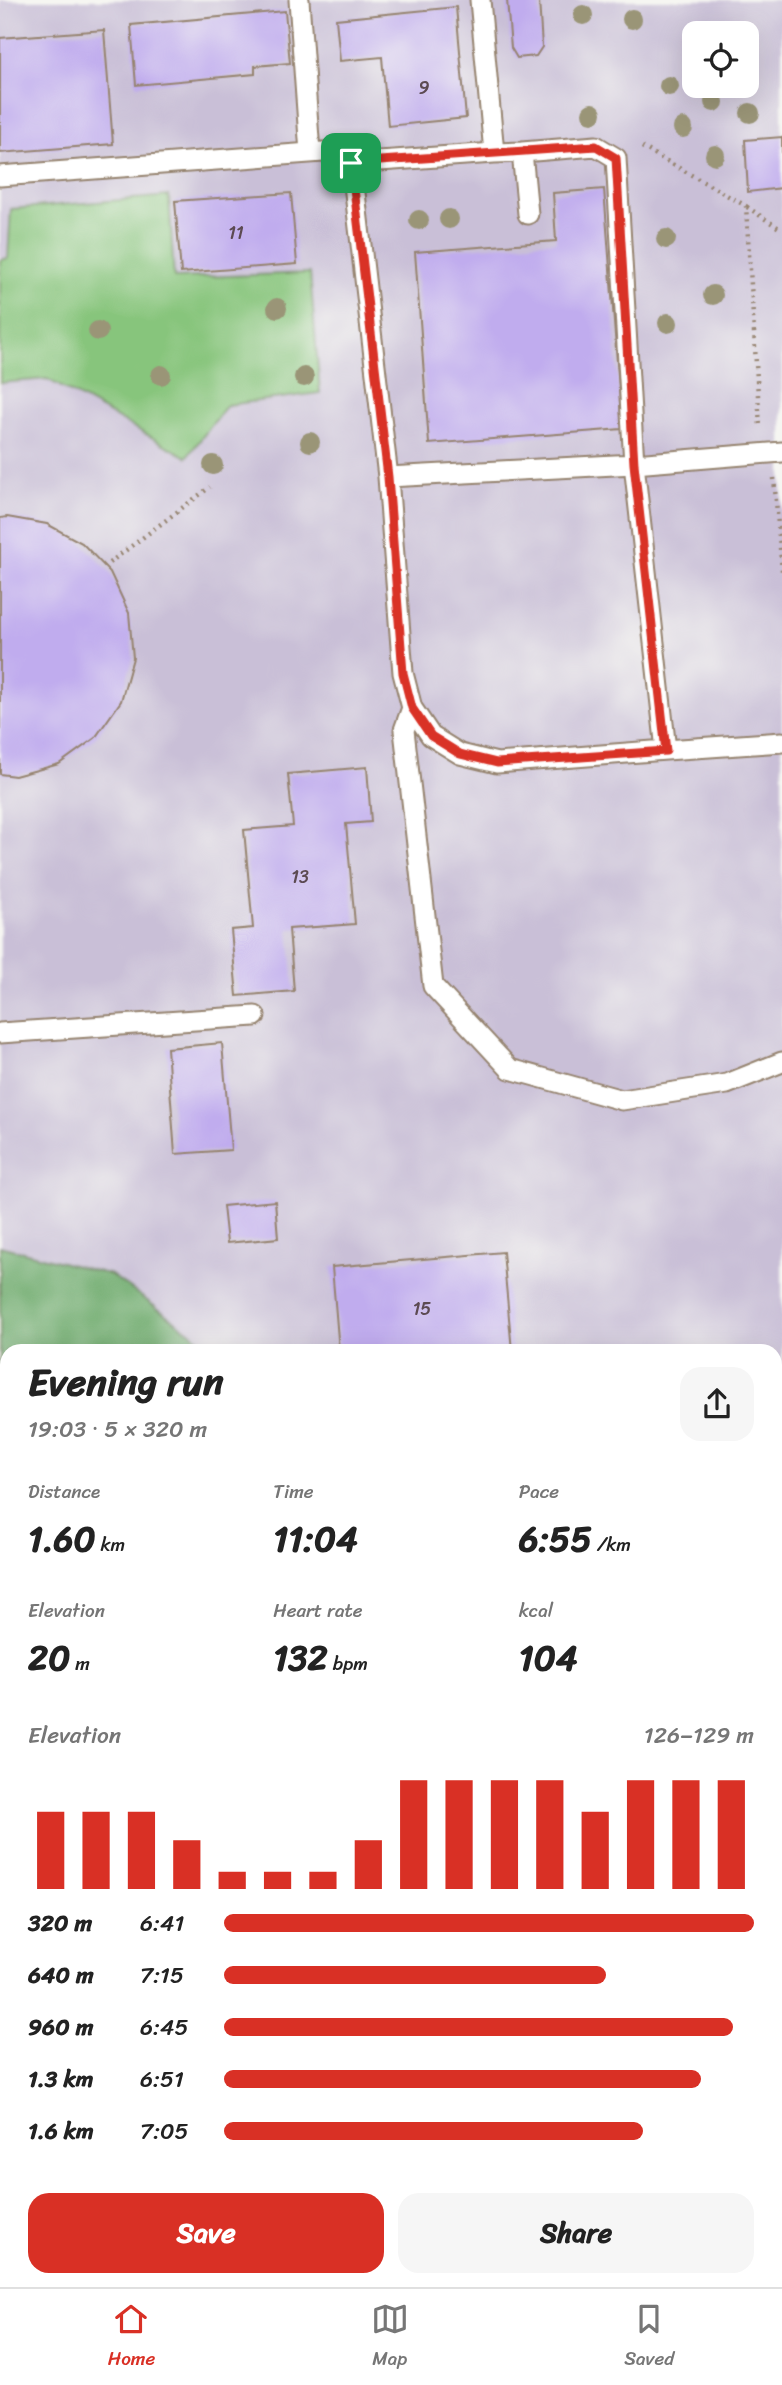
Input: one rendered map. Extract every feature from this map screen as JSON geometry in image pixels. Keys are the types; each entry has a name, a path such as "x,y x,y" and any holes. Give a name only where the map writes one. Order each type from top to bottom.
{"lane":[{"path":"299,0 310,153"},
{"path":"480,0 494,153"},
{"path":"351,163 596,146 616,158 634,464 666,751"},
{"path":"0,176 350,150 388,477 403,673 412,708 431,736 460,754 497,763 782,742"},
{"path":"522,152 528,214"},
{"path":"388,477 634,464 772,453"},
{"path":"412,708 404,730 433,986 510,1069 622,1100 727,1084 782,1062"},
{"path":"0,1033 254,1016"}],"path":[{"path":"596,146 638,145 746,206 782,230"},
{"path":"746,206 782,571"},
{"path":"109,563 210,487"}],"shaded area":[{"path":"0,0 782,0 782,1344 207,1344 111,1275 0,1246"}],"green space":[{"path":"169,196 174,278 310,273 320,393 227,405 187,457 47,379 0,383 0,260 8,258 11,209"},
{"path":"0,1246 111,1275 207,1344 0,1344"}],"building":[{"path":"507,0 539,0 542,47 536,56 517,58 511,48"},
{"path":"456,7 466,118 388,126 382,57 340,61 336,19"},
{"path":"285,11 290,63 255,66 255,74 136,85 131,25"},
{"path":"104,30 113,144 0,153 0,38"},
{"path":"782,137 782,188 748,192 745,140"},
{"path":"604,189 622,429 429,444 415,252 556,241 553,193"},
{"path":"291,193 297,264 181,273 175,201"},
{"path":"0,518 47,524 82,543 110,572 129,613 133,658 121,701 95,738 59,764 15,776 0,774"},
{"path":"367,767 371,822 346,824 355,924 289,929 294,991 237,996 231,930 253,928 244,830 293,826 288,774"},
{"path":"222,1043 231,1150 175,1154 167,1048"},
{"path":"275,1201 278,1238 227,1243 223,1206"},
{"path":"503,1252 511,1344 338,1344 332,1267"}],"route":[{"path":"596,146 616,158 634,464 666,751 497,763 460,754 431,736 412,708 403,673 388,477 351,163 596,146"}]}
